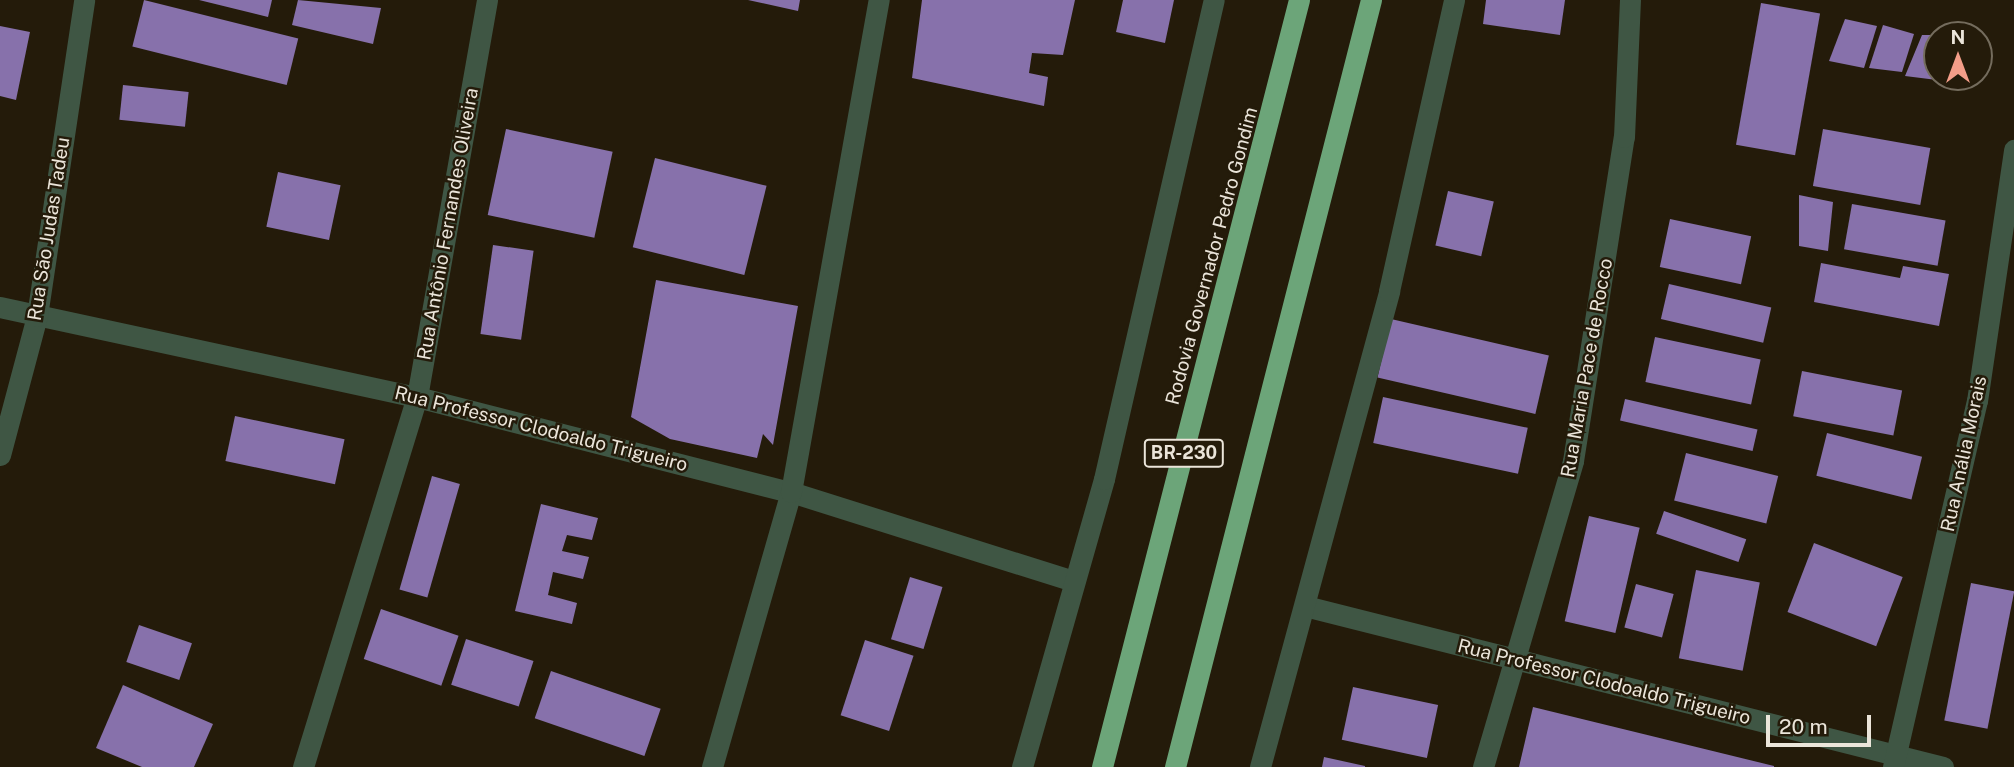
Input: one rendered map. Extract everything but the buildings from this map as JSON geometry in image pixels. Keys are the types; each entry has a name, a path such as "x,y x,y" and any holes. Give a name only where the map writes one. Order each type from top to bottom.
{"highway":[{"name":"Rodovia Governador Pedro Gondim","path":"1102,767 1299,0"},
{"path":"1175,767 1371,0"}],"street":[{"name":"Rua São Judas Tadeu","path":"0,456 37,316 84,0"},
{"name":"Rua Antônio Fernandes Oliveira","path":"303,767 417,397 487,0"},
{"path":"712,767 791,492 879,0"},
{"path":"1022,767 1074,582 1214,0"},
{"path":"1260,767 1389,291 1454,0"},
{"name":"Rua Maria Pace de Rocco","path":"1483,767 1512,659 1576,448 1623,137 1630,0"},
{"name":"Rua Anália Morais","path":"1895,761 1977,401 2014,150"},
{"name":"Rua Professor Clodoaldo Trigueiro","path":"0,307 417,397 791,492 1074,582"},
{"name":"Rua Professor Clodoaldo Trigueiro","path":"1305,606 1895,761 1943,767"}]}
